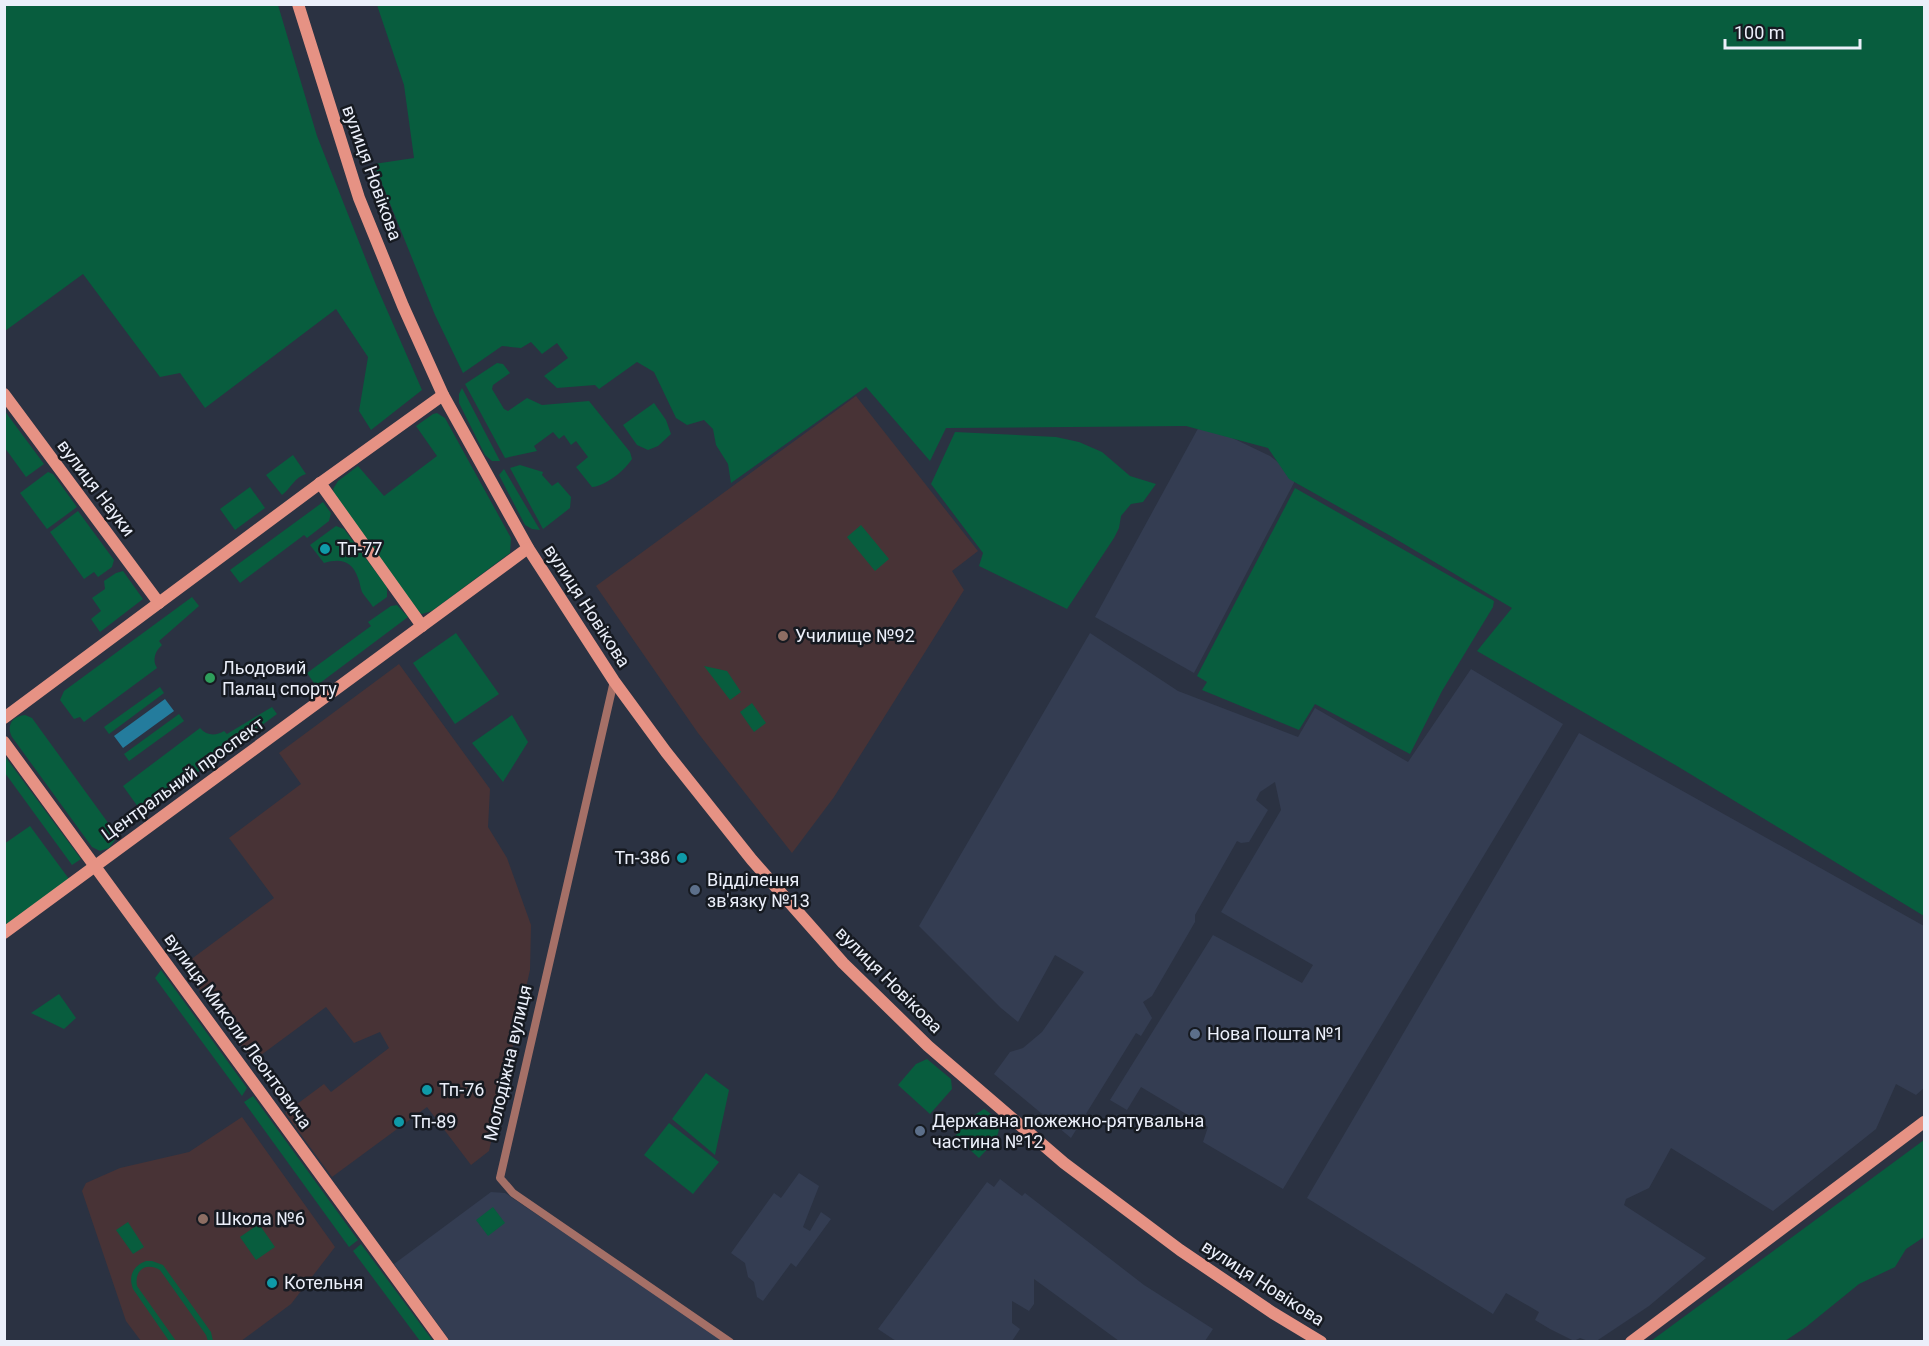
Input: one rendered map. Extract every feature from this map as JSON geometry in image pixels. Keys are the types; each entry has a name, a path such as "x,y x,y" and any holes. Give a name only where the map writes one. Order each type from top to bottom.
{"street":[{"name":"вулиця Новікова","path":"298,4 359,198 398,296 437,383 511,521 614,681 666,752 758,867 843,963 928,1046 1073,1170 1180,1250 1273,1313 1321,1341"},
{"name":"вулиця Науки","path":"4,394 159,603"},
{"path":"4,718 320,483 443,395"},
{"path":"320,483 422,626"},
{"name":"Центральний проспект","path":"4,933 528,548"},
{"name":"Молодіжна вулиця","path":"614,681 500,1178 513,1193 730,1341"},
{"name":"вулиця Миколи Леонтовича","path":"4,742 443,1341"},
{"path":"1631,1341 1924,1122"}],"shaded area":[{"name":"Училище №92","path":"856,396 978,551 952,571 964,590 834,797 792,853 698,733 596,586"},
{"path":"1201,423 1270,456 1297,477 1194,673 1095,617"},
{"path":"1090,633 1178,691 1298,737 1315,708 1408,762 1471,669 1563,724 1283,1189 1203,1142 1208,1127 1141,1087 1127,1110 1110,1100 1213,935 1302,983 1313,965 1221,912 1281,810 1275,782 1260,792 1256,800 1268,810 1249,842 1237,841 1195,915 1195,922 1152,996 1143,1002 1152,1018 1141,1036 1136,1033 1071,1138 994,1074 1010,1052 1023,1048 1042,1032 1084,972 1055,955 1018,1022 919,926"},
{"path":"399,664 490,789 488,827 507,858 531,925 530,970 489,1151 471,1165 427,1107 332,1177 285,1113 324,1084 331,1092 389,1048 380,1032 354,1043 326,1007 253,1061 182,966 274,898 229,838 301,784 279,753"},
{"path":"1579,733 1924,926 1924,1088 1916,1095 1896,1084 1876,1129 1773,1211 1671,1148 1649,1188 1626,1199 1624,1205 1706,1258 1649,1306 1595,1342 1580,1338 1574,1341 1550,1329 1535,1320 1539,1312 1506,1293 1493,1314 1307,1198"},
{"name":"Школа №6","path":"242,1117 335,1247 291,1304 241,1341 141,1341 126,1321 82,1191 86,1183 120,1168 189,1152"},
{"path":"799,1173 819,1186 803,1227 810,1231 821,1212 831,1219 796,1267 791,1263 763,1301 757,1297 754,1282 748,1277 745,1263 731,1253 774,1193 781,1198"},
{"path":"1000,1179 1022,1196 1025,1193 1144,1285 1213,1329 1205,1341 1119,1341 1034,1279 1034,1304 1029,1311 1012,1301 1012,1323 1020,1329 1012,1341 896,1341 878,1329 987,1182 994,1187"},
{"path":"491,1192 505,1193 725,1341 450,1341 394,1264"}],"green space":[{"path":"5,4 278,5 317,136 376,285 422,390 371,430 359,411 368,357 336,309 205,408 180,373 160,377 83,274 5,331"},
{"path":"377,5 1924,5 1924,916 1677,766 1477,651 1512,608 1289,479 1268,448 1186,426 946,428 930,461 866,387 731,483 728,464 716,445 713,429 704,420 687,425 676,418 654,372 637,362 599,389 595,385 557,388 544,376 568,358 557,343 542,354 531,342 521,348 502,346 463,373 435,315 374,164 414,158 404,85"},
{"path":"497,363 503,364 510,373 493,385 492,389 504,409 508,411 527,398 542,405 589,401 630,452 632,459 609,481 592,487 576,467 588,457 576,441 571,445 564,435 559,439 553,432 534,446 537,451 505,458 465,384"},
{"path":"462,388 500,461 492,461 485,455 459,403"},
{"path":"654,403 666,420 671,434 658,446 648,450 637,445 623,425"},
{"path":"4,410 44,464 26,477 5,448"},
{"path":"437,413 445,418 511,538 510,553 432,611 422,614 418,612 334,494 333,489 338,481 358,466 384,496 437,456 416,426"},
{"path":"955,432 1056,437 1079,442 1102,452 1130,476 1156,484 1143,502 1131,504 1121,516 1114,538 1067,609 979,566 983,553 931,484"},
{"path":"293,455 306,474 296,480 282,495 266,475"},
{"path":"520,465 543,472 542,475 552,486 558,482 571,497 570,508 543,529 510,468"},
{"path":"504,469 540,530 525,525 499,475"},
{"path":"48,472 53,474 77,507 47,529 20,493"},
{"path":"250,487 265,508 235,530 220,509"},
{"path":"1295,488 1494,601 1493,607 1442,691 1410,754 1315,704 1299,730 1202,690 1207,682 1197,676"},
{"path":"323,502 331,513 329,521 307,538 304,535 240,583 230,570"},
{"path":"78,511 114,560 112,567 98,577 94,572 84,579 50,532"},
{"path":"861,525 889,559 875,571 847,537"},
{"path":"336,526 344,529 387,587 387,597 373,607 362,592 359,580 349,564 340,561 324,563 310,545"},
{"path":"123,571 143,599 100,632 91,619 101,611 92,598 105,589 104,581"},
{"path":"192,597 199,606 159,641 162,645 155,656 157,668 84,722 80,717 74,719 60,700 64,691"},
{"path":"397,605 408,617 316,686 307,673 371,626 368,622 391,606"},
{"path":"456,633 499,694 455,724 413,663"},
{"path":"704,666 727,671 741,692 730,700"},
{"path":"160,687 164,693 109,734 104,727"},
{"path":"752,703 766,723 754,732 740,712"},
{"path":"272,707 277,714 149,808 141,811 123,786 200,728 209,734 224,731 227,734"},
{"path":"179,714 184,721 129,761 124,754"},
{"path":"25,715 32,718 114,831 115,840 109,848 100,851 92,847 12,737 11,722"},
{"path":"512,715 528,742 503,782 472,743"},
{"path":"4,755 81,859 72,865 5,773"},
{"path":"30,826 69,879 4,926 4,844"},
{"path":"161,970 247,1088 242,1096 155,978"},
{"path":"59,994 76,1018 64,1029 31,1013"},
{"path":"927,1059 951,1079 952,1089 930,1114 898,1085 916,1064"},
{"path":"706,1073 729,1090 715,1155 672,1119"},
{"path":"253,1096 358,1240 349,1247 244,1102"},
{"path":"984,1109 997,1121 999,1127 995,1140 979,1158 955,1136 973,1116"},
{"path":"669,1123 719,1162 693,1194 644,1155"},
{"path":"1924,1140 1924,1237 1906,1249 1895,1267 1859,1284 1785,1341 1651,1341"},
{"path":"493,1207 505,1223 488,1236 476,1220"},
{"path":"128,1222 144,1247 133,1254 116,1230"},
{"path":"259,1224 275,1247 256,1260 240,1237"},
{"path":"361,1244 433,1341 420,1341 353,1251"},
{"path":"146,1261 163,1265 211,1332 213,1341 208,1341 160,1270 146,1267 137,1276 137,1286 176,1341 169,1341 133,1289 131,1276 138,1266"}],"water":[{"path":"165,699 174,711 123,748 114,736"}],"place":[{"name":"Тп-77","path":"325,549"},
{"name":"Училище №92","path":"783,636"},
{"name":"Льодовий Палац спорту","path":"210,678"},
{"name":"Тп-386","path":"682,858"},
{"name":"Відділення зв'язку №13","path":"695,890"},
{"name":"Нова Пошта №1","path":"1195,1034"},
{"name":"Тп-76","path":"427,1090"},
{"name":"Тп-89","path":"399,1122"},
{"name":"Державна пожежно-рятувальна частина №12","path":"920,1131"},
{"name":"Школа №6","path":"203,1219"},
{"name":"Котельня","path":"272,1283"}]}
